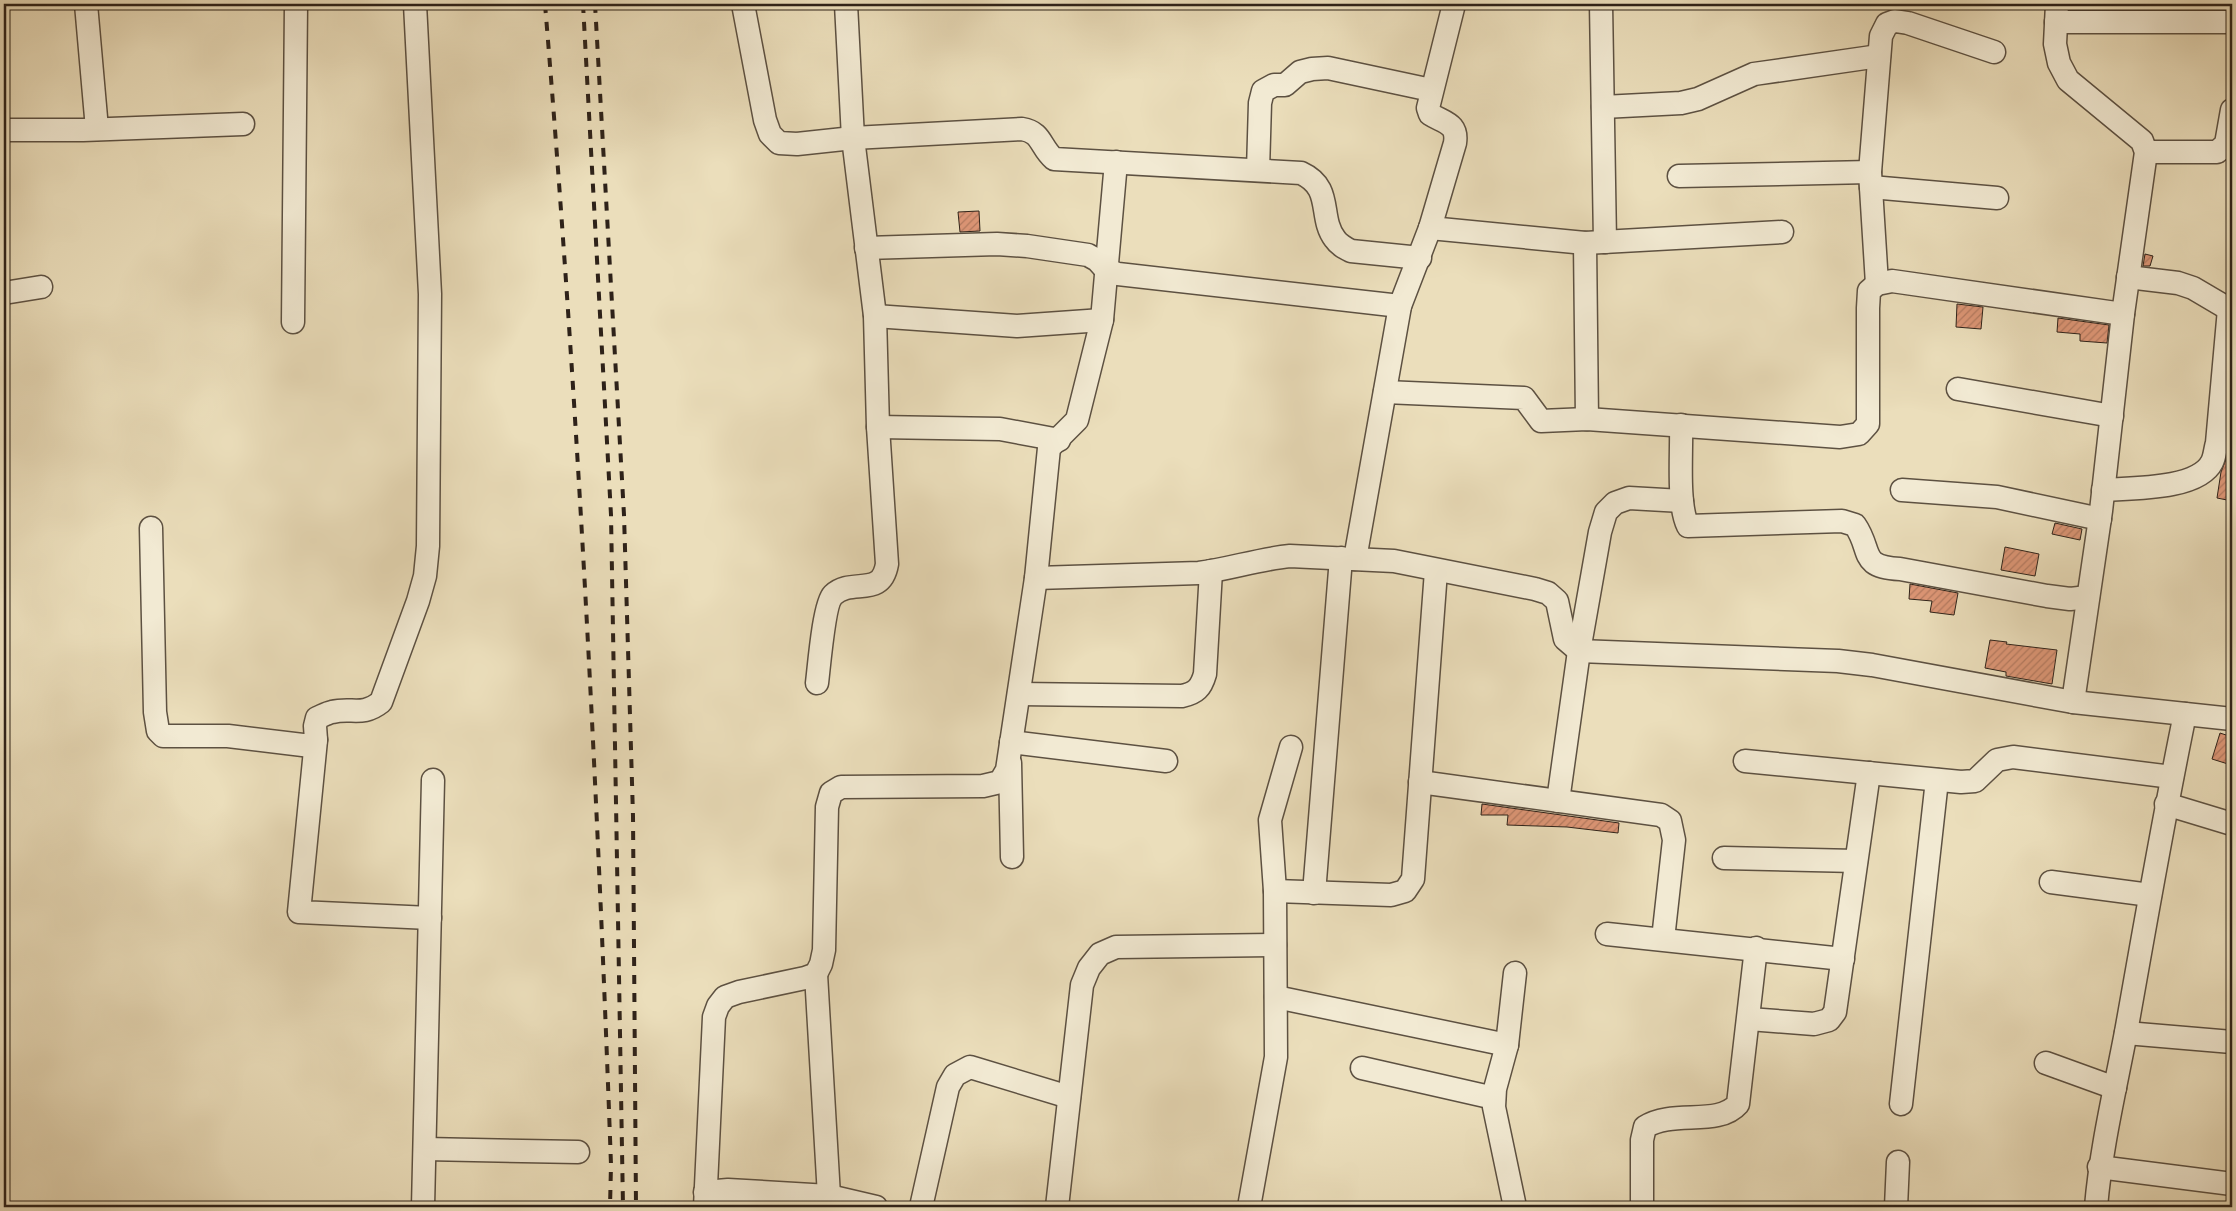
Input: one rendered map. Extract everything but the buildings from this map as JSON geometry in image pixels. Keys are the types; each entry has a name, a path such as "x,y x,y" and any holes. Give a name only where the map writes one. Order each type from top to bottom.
{"street":[{"path":"86,4 96,129"},
{"path":"293,322 296,4"},
{"path":"415,4 430,294 428,546 425,576 381,702 372,709 359,712 333,712 317,718 299,912 430,918"},
{"path":"743,4 765,120 770,134 779,143 1022,129 1033,131 1040,138 1046,152 1054,158 1302,173 1313,178 1321,192 1334,238 1351,251 1420,258"},
{"path":"817,683 827,609 831,596 842,589 878,583 885,575 887,564 878,427 875,316 853,138 846,4"},
{"path":"1314,893 1348,559 1385,392 1400,306 1430,228 1456,133 1454,127 1430,114 1428,108 1454,4"},
{"path":"1587,419 1602,107 1601,4"},
{"path":"1877,284 1870,179 1881,36 1887,24 1894,12 1908,23 1994,52"},
{"path":"2073,702 2100,519 2123,314 2146,152 2142,141 2068,80 2059,63 2055,44 2057,13 2232,22"},
{"path":"1602,107 1681,103 1698,98 1754,74 1879,56"},
{"path":"1258,170 1260,103 1263,91 1274,85 1285,85 1300,72 1328,68 1431,90"},
{"path":"2146,152 2217,152 2226,144 2232,110"},
{"path":"4,130 242,124"},
{"path":"828,1202 816,974 822,964 824,950 828,807 831,793 841,787 848,786 983,786 1000,782 1007,770 1036,578 1049,448 1077,420 1102,320 1116,162"},
{"path":"1680,176 1870,179 1997,198"},
{"path":"1430,228 1595,242 1782,232"},
{"path":"866,248 997,244 1027,246 1088,255 1097,260 1106,269 1118,274 1400,306"},
{"path":"2103,490 2180,484 2197,476 2212,462 2217,443 2231,310 2192,288 2178,283 2128,277"},
{"path":"1385,392 1524,398 1532,406 1535,415 1541,421 1587,419 1682,424 1840,437 1858,434 1868,424 1869,291 1877,284 1892,281 2123,314"},
{"path":"4,293 41,287"},
{"path":"875,316 1017,326 1102,320"},
{"path":"1958,389 2112,416"},
{"path":"1682,424 1682,502 1684,517 1688,526 1842,521 1855,524 1862,535 1864,548 1871,562 1883,568 1900,569 2047,596 2070,599 2088,597"},
{"path":"878,427 1000,429 1059,440"},
{"path":"1902,490 1997,497 2100,519"},
{"path":"1558,801 1579,651 1600,532 1606,512 1615,503 1629,498 1682,502"},
{"path":"151,528 155,712 158,731 163,736 172,737 228,736 311,746 316,740"},
{"path":"1036,578 1212,572 1282,556 1394,561 1436,571 1535,589 1548,594 1557,601 1565,639 1579,651 1838,661 1872,665 2073,702 2232,719"},
{"path":"1275,892 1391,895 1405,892 1413,879 1436,571"},
{"path":"1019,694 1182,696 1193,693 1202,685 1205,674 1212,572"},
{"path":"2096,1207 2099,1168 2126,1033 2166,804 2185,714"},
{"path":"1249,1207 1276,1057 1275,892 1270,820 1291,747"},
{"path":"1011,748 1166,761"},
{"path":"1011,748 1012,857"},
{"path":"1746,761 1960,782 1974,780 1997,760 2013,757 2172,777"},
{"path":"1749,1020 1814,1024 1829,1020 1835,1012 1869,773"},
{"path":"423,1207 434,780"},
{"path":"1901,1104 1938,780"},
{"path":"1420,782 1660,815 1670,821 1674,840 1663,939"},
{"path":"2166,804 2232,824"},
{"path":"1724,858 1856,861"},
{"path":"2051,882 2150,895"},
{"path":"1607,934 1756,948 1843,959"},
{"path":"1057,1207 1082,984 1089,968 1100,954 1116,947 1150,945 1275,945"},
{"path":"1642,1207 1642,1140 1645,1126 1668,1117 1716,1116 1731,1111 1738,1104 1756,948"},
{"path":"1515,973 1507,1045 1494,1098 1494,1107 1515,1207"},
{"path":"816,974 739,992 725,997 718,1006 714,1017 705,1200 728,1190 876,1207"},
{"path":"1276,997 1507,1045"},
{"path":"2126,1033 2232,1042"},
{"path":"2046,1064 2115,1088"},
{"path":"921,1207 948,1087 955,1075 970,1067 1069,1096"},
{"path":"1362,1068 1494,1098"},
{"path":"425,1149 578,1152"},
{"path":"1896,1207 1898,1162"},
{"path":"2099,1168 2232,1184"}],"railway":[{"path":"545,4 567,294 585,584 611,1165 610,1207"},
{"path":"583,4 611,515 623,1207"},
{"path":"595,4 624,515 633,816 636,1207"}]}
